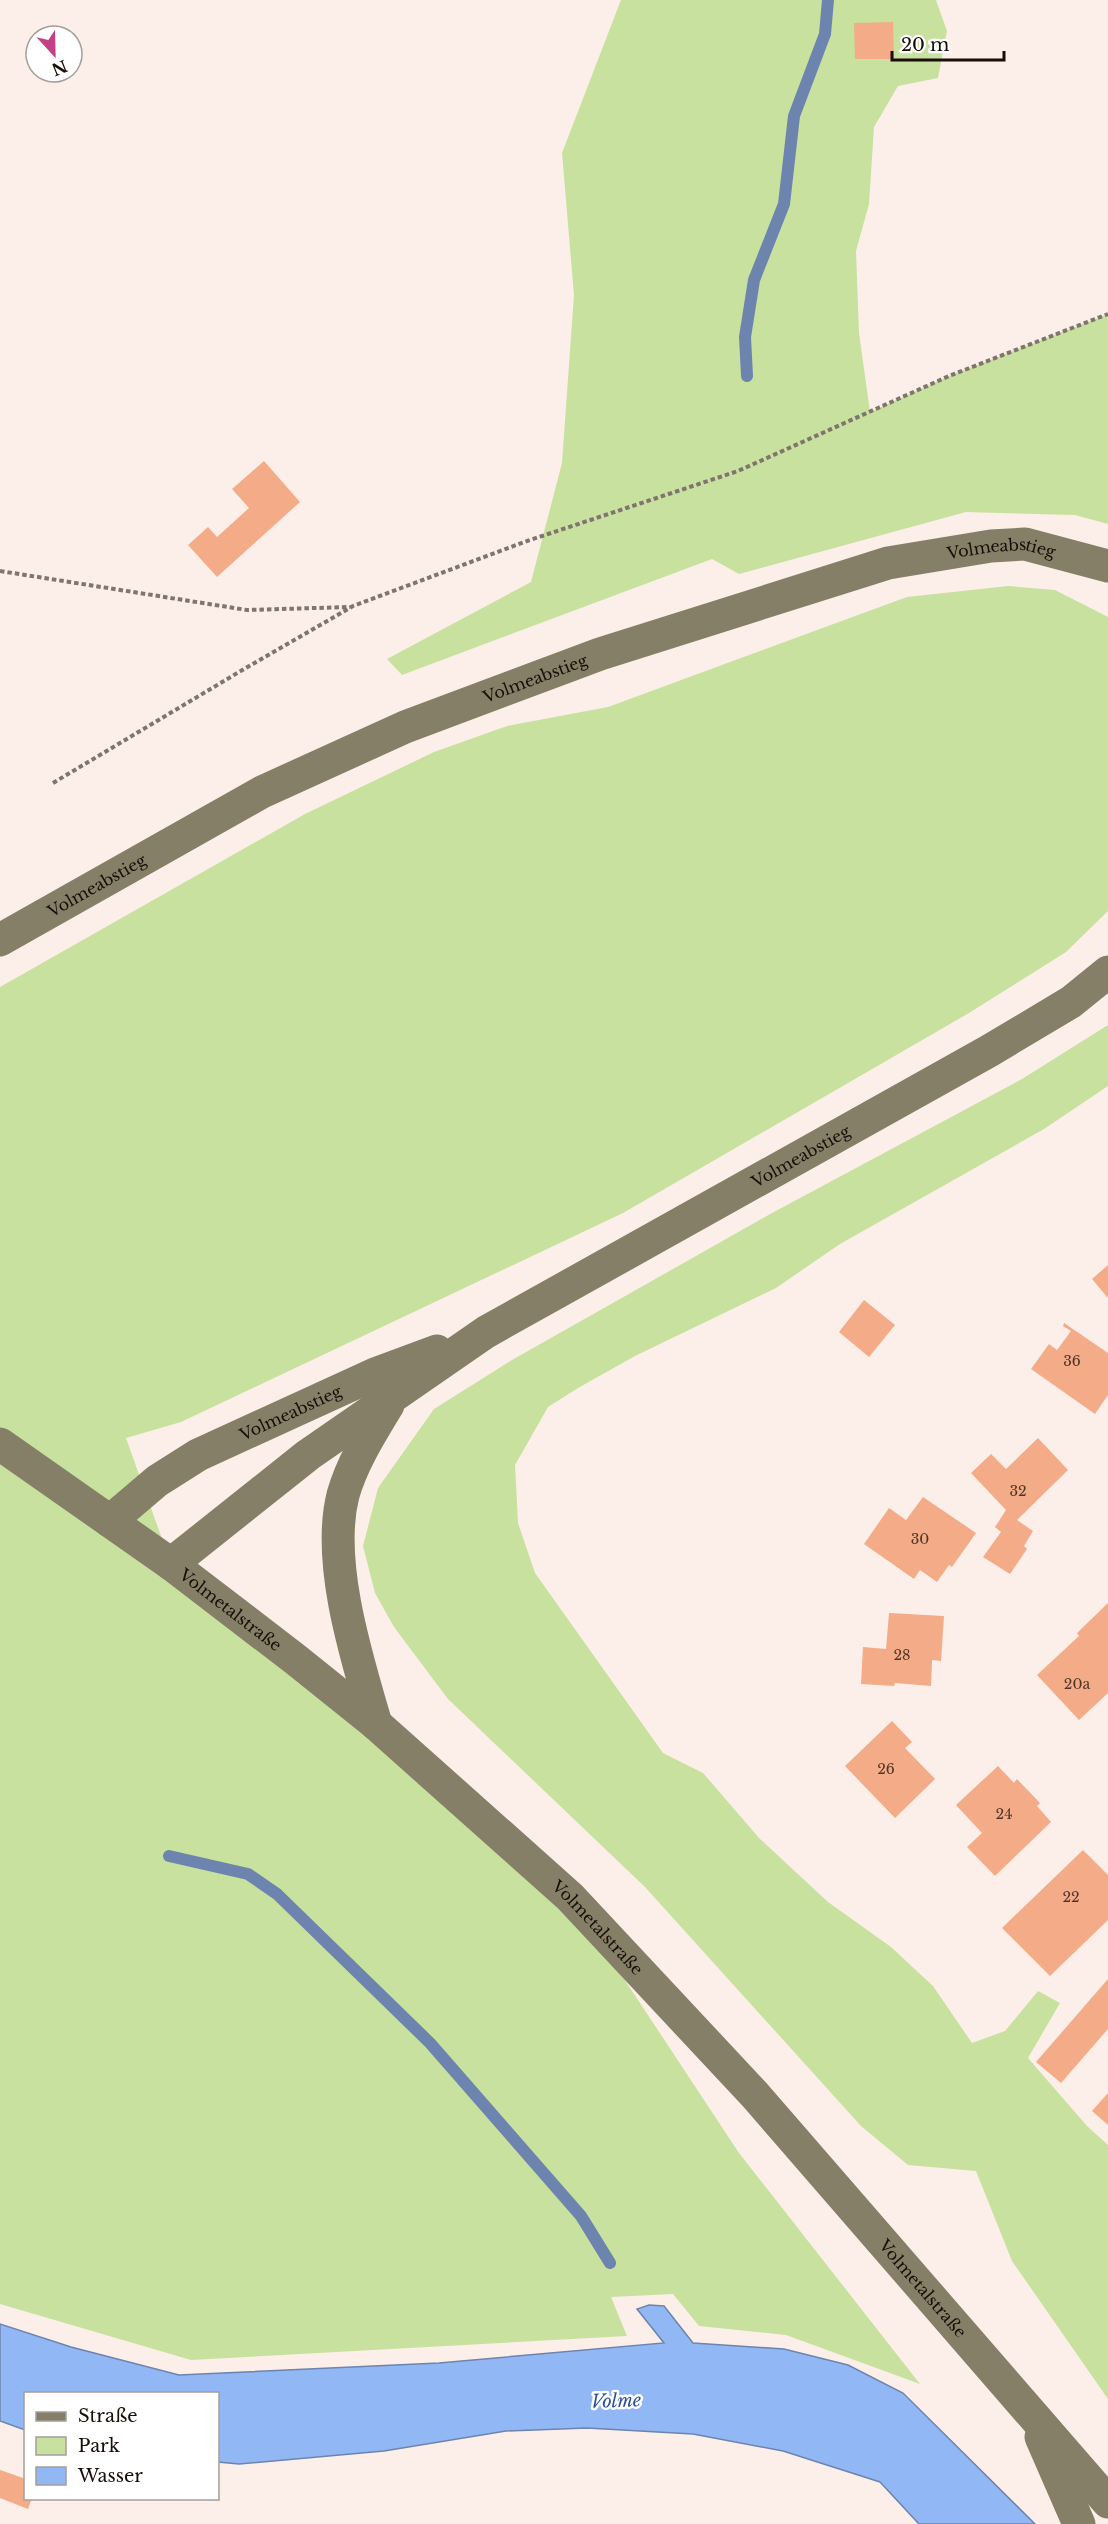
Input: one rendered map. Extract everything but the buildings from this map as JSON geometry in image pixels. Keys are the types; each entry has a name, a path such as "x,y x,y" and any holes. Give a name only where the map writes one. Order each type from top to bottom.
{"main road":[{"name":"Volmeabstieg","path":"0,939 262,792 405,727 600,654 899,561 991,546 1025,544 1108,566"},
{"name":"Volmeabstieg","path":"171,1564 308,1455 486,1332 989,1052 1071,1002 1108,972"},
{"name":"Volmeabstieg","path":"110,1521 157,1481 198,1455 375,1374 486,1332"},
{"path":"376,1724 353,1640 345,1596 339,1528 343,1495 364,1444 394,1395"},
{"name":"Volmetalstraße","path":"0,1444 171,1564 376,1724 570,1897 755,2095 1028,2407 1108,2502"},
{"path":"1028,2407 1079,2524"}],"path":[{"path":"52,783 353,606 527,541 738,471 949,376 1108,314"},
{"path":"0,571 247,610 353,606"}],"green space":[{"path":"621,0 936,0 947,31 938,78 898,86 874,127 869,204 856,251 859,333 870,412 949,376 1108,314 1108,524 1075,515 966,512 739,574 712,559 402,675 387,659 531,582 562,463 574,295 562,153"},
{"path":"1008,586 1055,590 1108,617 1108,911 1066,952 969,1013 623,1213 181,1422 126,1438 171,1564 570,1897 739,2153 920,2384 786,2335 699,2326 673,2294 611,2297 627,2336 191,2360 0,2304 0,987 305,814 434,752 507,726 608,707 907,597"},
{"path":"1108,1025 1108,1086 1044,1129 840,1244 776,1288 635,1356 548,1407 515,1465 518,1523 535,1573 663,1753 703,1773 760,1839 828,1902 891,1947 933,1986 972,2043 1005,2031 1038,1991 1060,2003 1028,2058 1087,2126 1108,2145 1108,2399 1012,2261 976,2171 908,2165 861,2126 645,1887 448,1699 394,1627 375,1593 363,1546 378,1488 434,1409 512,1360 772,1213 1022,1079"}],"water":[{"name":"Volme","path":"649,2305 664,2306 693,2343 784,2349 848,2365 903,2393 1035,2524 919,2524 880,2482 783,2451 693,2434 587,2428 506,2431 384,2451 239,2464 219,2462 219,2392 24,2392 24,2430 0,2421 0,2324 71,2347 179,2375 439,2363 664,2343 637,2309"}],"waterway":[{"path":"747,376 745,337 754,280 784,204 794,116 825,34 828,0"},
{"path":"169,1856 248,1874 277,1894 430,2043 581,2216 610,2263"}]}
